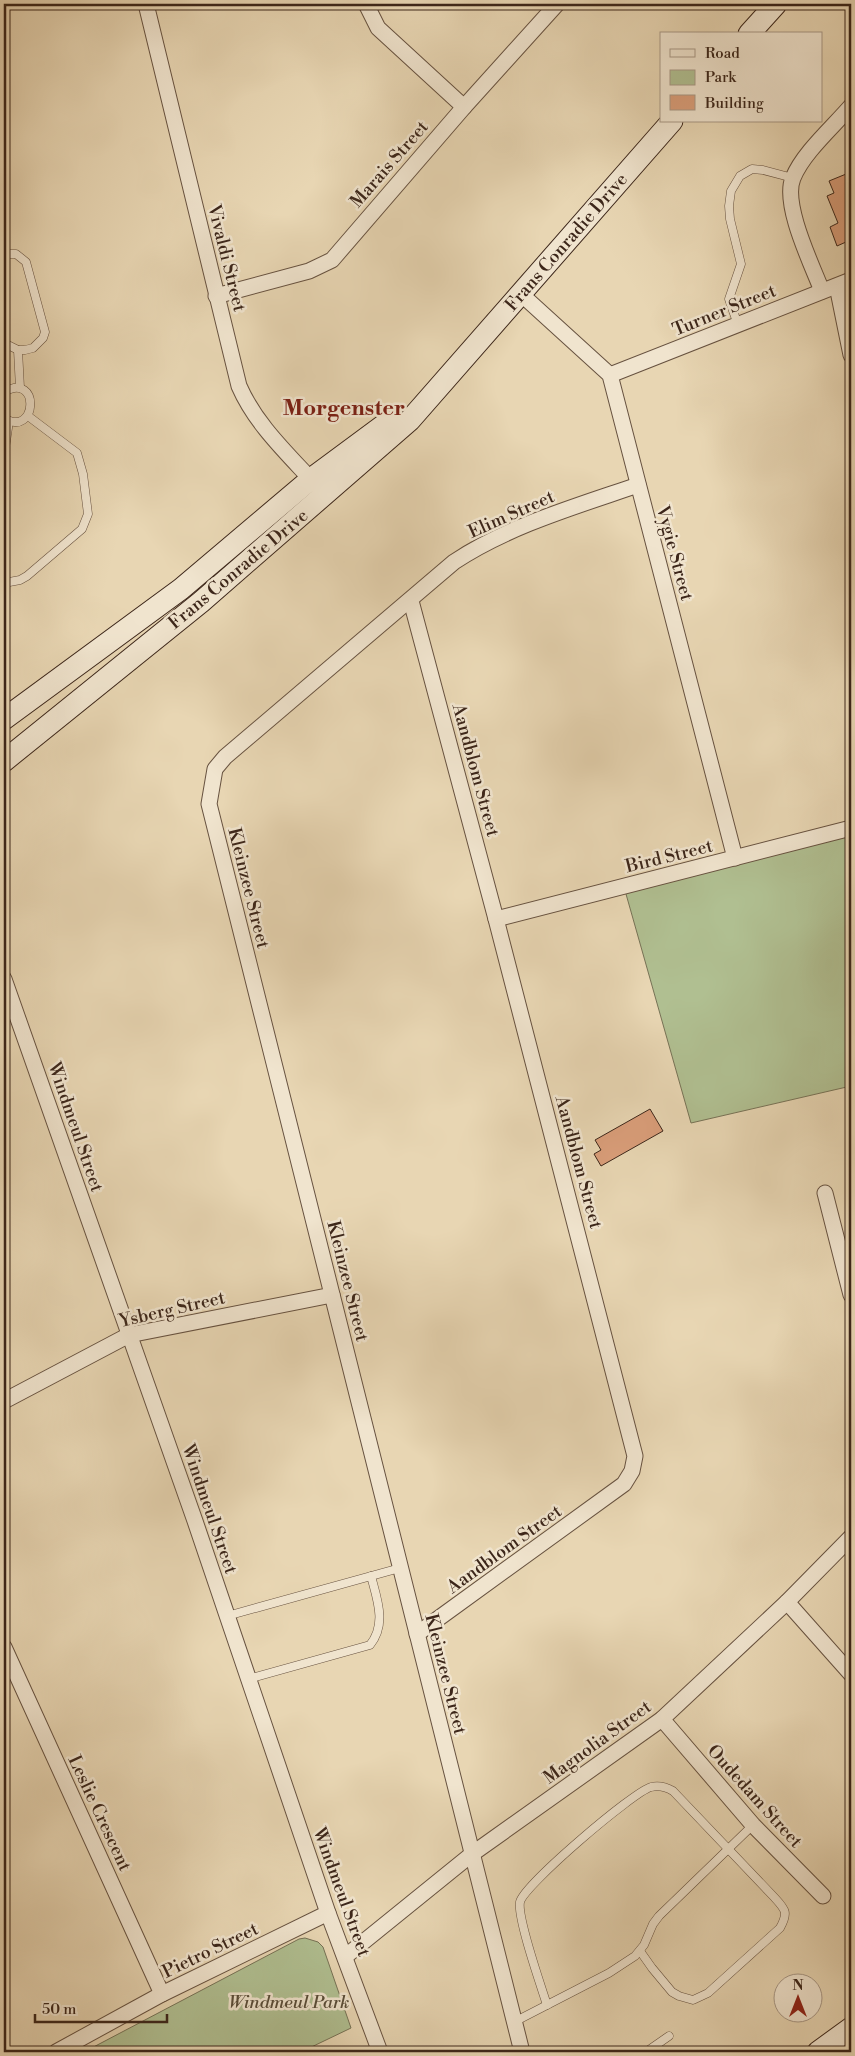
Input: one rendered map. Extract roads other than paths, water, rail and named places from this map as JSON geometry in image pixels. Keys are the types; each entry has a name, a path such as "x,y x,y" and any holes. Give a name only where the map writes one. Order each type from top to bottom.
{"street":[{"name":"Vivaldi Street","path":"146,4 239,386 246,404 261,424 325,494"},
{"path":"366,4 378,28 464,107"},
{"name":"Marais Street","path":"216,296 309,271 332,260 464,107 557,4"},
{"path":"751,32 776,4"},
{"path":"822,291 791,209 790,192 792,178 805,158 851,106"},
{"name":"Frans Conradie Drive","path":"4,761 201,602 410,420 671,122"},
{"name":"Turner Street","path":"610,375 851,280"},
{"path":"837,286 851,354"},
{"path":"521,294 610,375"},
{"name":"Frans Conradie Drive","path":"4,719 181,588 311,479 380,428 460,363"},
{"name":"Vygie Street","path":"610,375 735,858"},
{"name":"Elim Street","path":"411,601 454,562 471,551 560,512 638,485"},
{"name":"Aandblom Street","path":"411,601 496,919 635,1456 632,1471 624,1484 417,1634"},
{"name":"Kleinzee Street","path":"411,601 225,757 215,769 209,804 522,2052"},
{"name":"Bird Street","path":"496,919 851,828"},
{"name":"Windmeul Street","path":"4,979 195,1522 328,1913 346,1956 380,2052"},
{"path":"825,1193 851,1295"},
{"name":"Ysberg Street","path":"4,1401 129,1335 332,1294"},
{"name":"Magnolia Street","path":"346,1956 472,1854 662,1719 787,1602 851,1537"},
{"path":"787,1602 851,1674"},
{"name":"Leslie Crescent","path":"4,1648 162,1994"},
{"name":"Oudedam Street","path":"662,1719 754,1824 823,1896"},
{"name":"Pietro Street","path":"56,2052 162,1994 328,1913"},
{"path":"818,2052 851,2028"}],"lane":[{"path":"738,325 729,299 742,264 730,219 729,206 732,191 740,176 752,169 792,178"},
{"path":"4,254 16,254 26,262 45,332 39,344 33,348 18,350 4,343"},
{"path":"18,350 20,388"},
{"path":"4,392 11,388 20,388 29,395 32,406 28,416 19,421 6,419 4,455"},
{"path":"4,583 20,580 27,576 82,529 88,514 84,474 77,453 28,416"},
{"path":"227,1616 400,1568"},
{"path":"248,1679 370,1645 378,1632 380,1617 371,1576"},
{"path":"547,2006 525,1931 520,1904 526,1892 556,1861 642,1791 659,1786 673,1791 782,1906 786,1916 780,1928 708,1993 693,2000 672,1992 640,1951"},
{"path":"514,2022 609,1973 640,1951 659,1916 754,1824"},
{"path":"646,2052 669,2036"}],"district":[{"name":"Morgenster","path":"344,407"}],"park label":[{"name":"Windmeul Park","path":"289,2002"}]}
